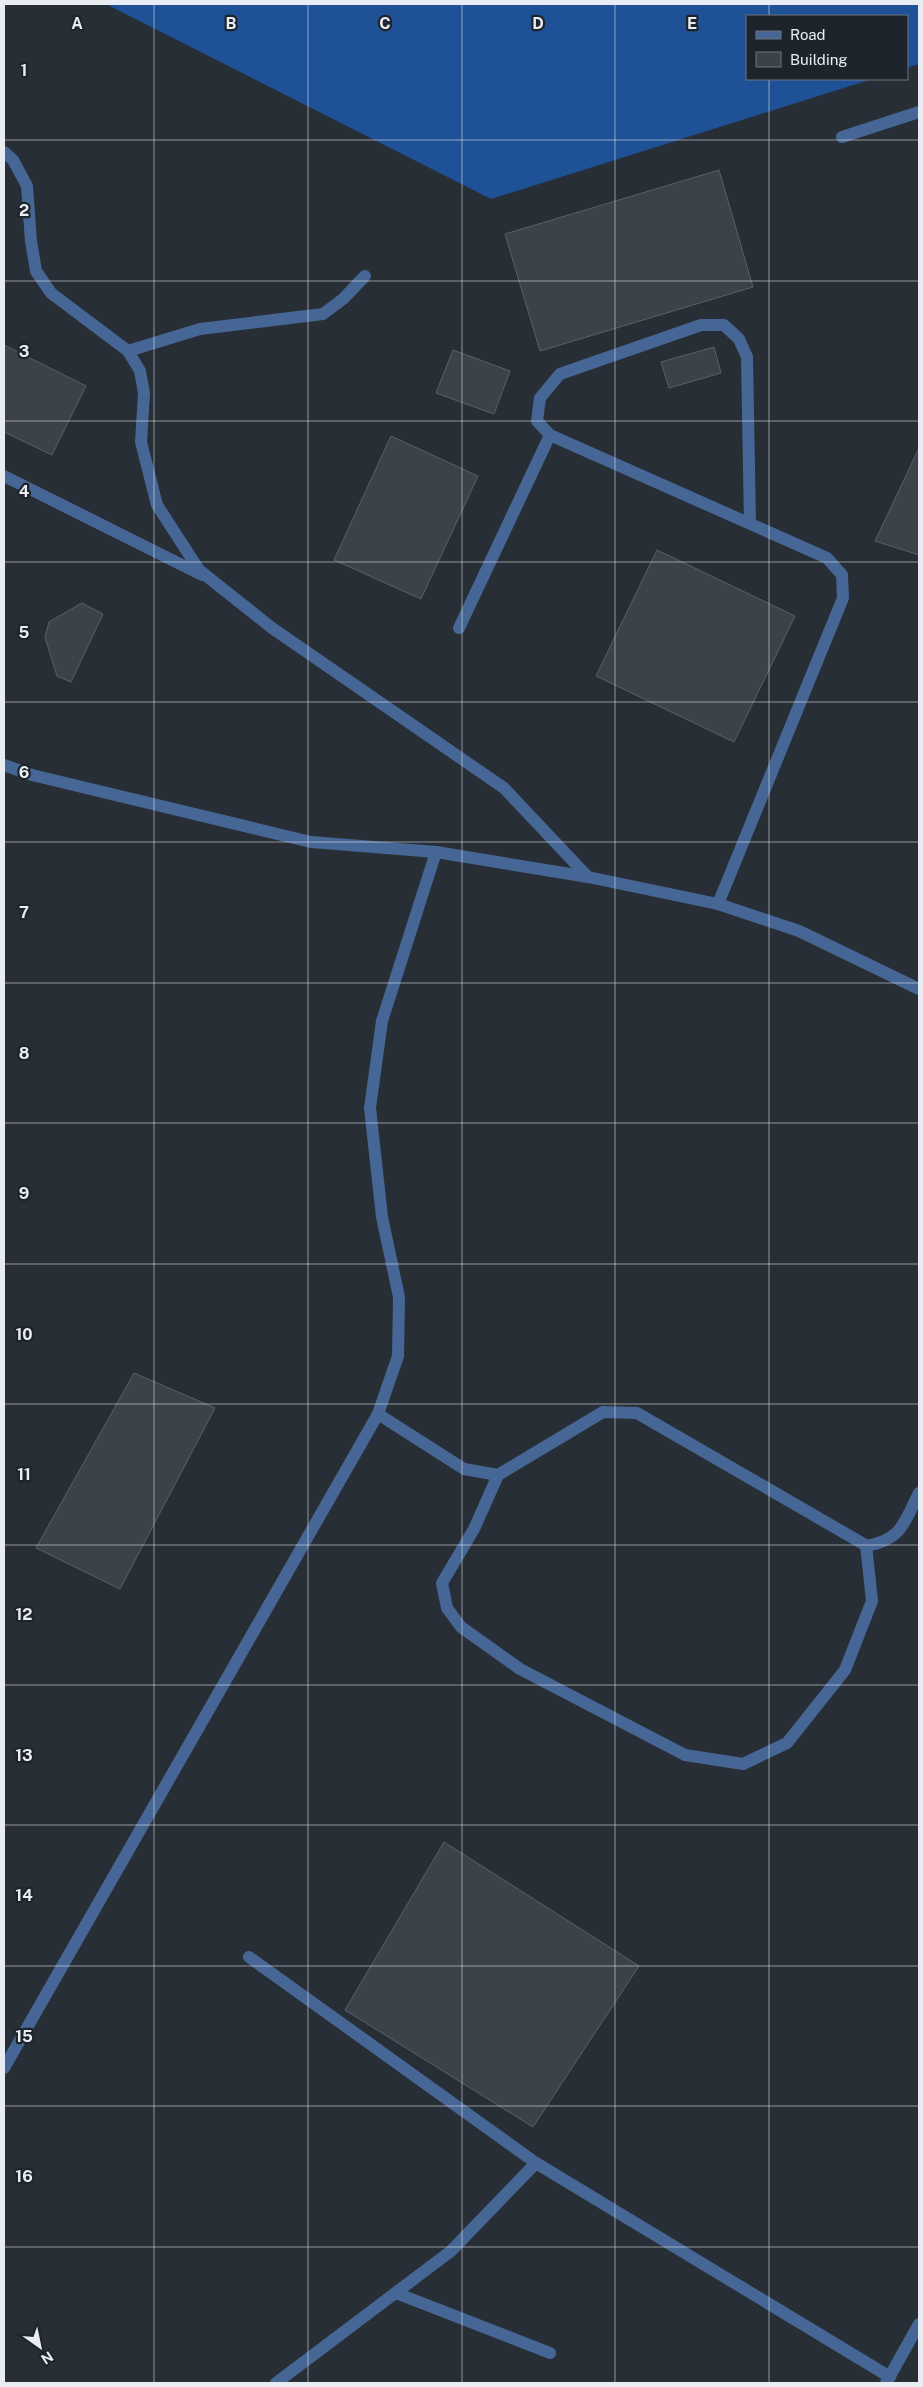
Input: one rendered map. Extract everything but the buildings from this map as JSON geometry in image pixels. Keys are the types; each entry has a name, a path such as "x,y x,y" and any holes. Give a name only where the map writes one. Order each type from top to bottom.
{"street":[{"path":"842,137 919,112"},
{"path":"4,152 13,160 27,186 31,241 36,271 51,293 128,351 140,371 144,393 141,442 157,505 199,570 272,628 504,788 588,877"},
{"path":"128,351 200,329 323,314 343,299 364,276"},
{"path":"718,904 843,598 842,575 827,558 750,524 550,435 537,421 540,398 560,374 701,325 724,325 739,339 747,357 750,524"},
{"path":"459,628 550,435"},
{"path":"4,476 211,580"},
{"path":"4,765 32,775 311,842 436,852 588,877 718,904 799,931 919,989"},
{"path":"4,2068 378,1414 398,1356 399,1298 382,1217 370,1108 382,1021 436,852"},
{"path":"866,1545 872,1601 845,1670 787,1743 743,1764 685,1755 520,1669 461,1626 447,1608 442,1583 474,1529 498,1475 603,1412 637,1413 866,1545 884,1542 897,1534 919,1493"},
{"path":"378,1414 464,1469 498,1475"},
{"path":"249,1957 536,2163 888,2380 919,2324"},
{"path":"276,2383 451,2251 536,2163"},
{"path":"396,2293 550,2353"}],"shaded area":[{"path":"106,4 919,4 919,64 908,68 908,15 746,15 746,80 869,80 491,199"}]}
